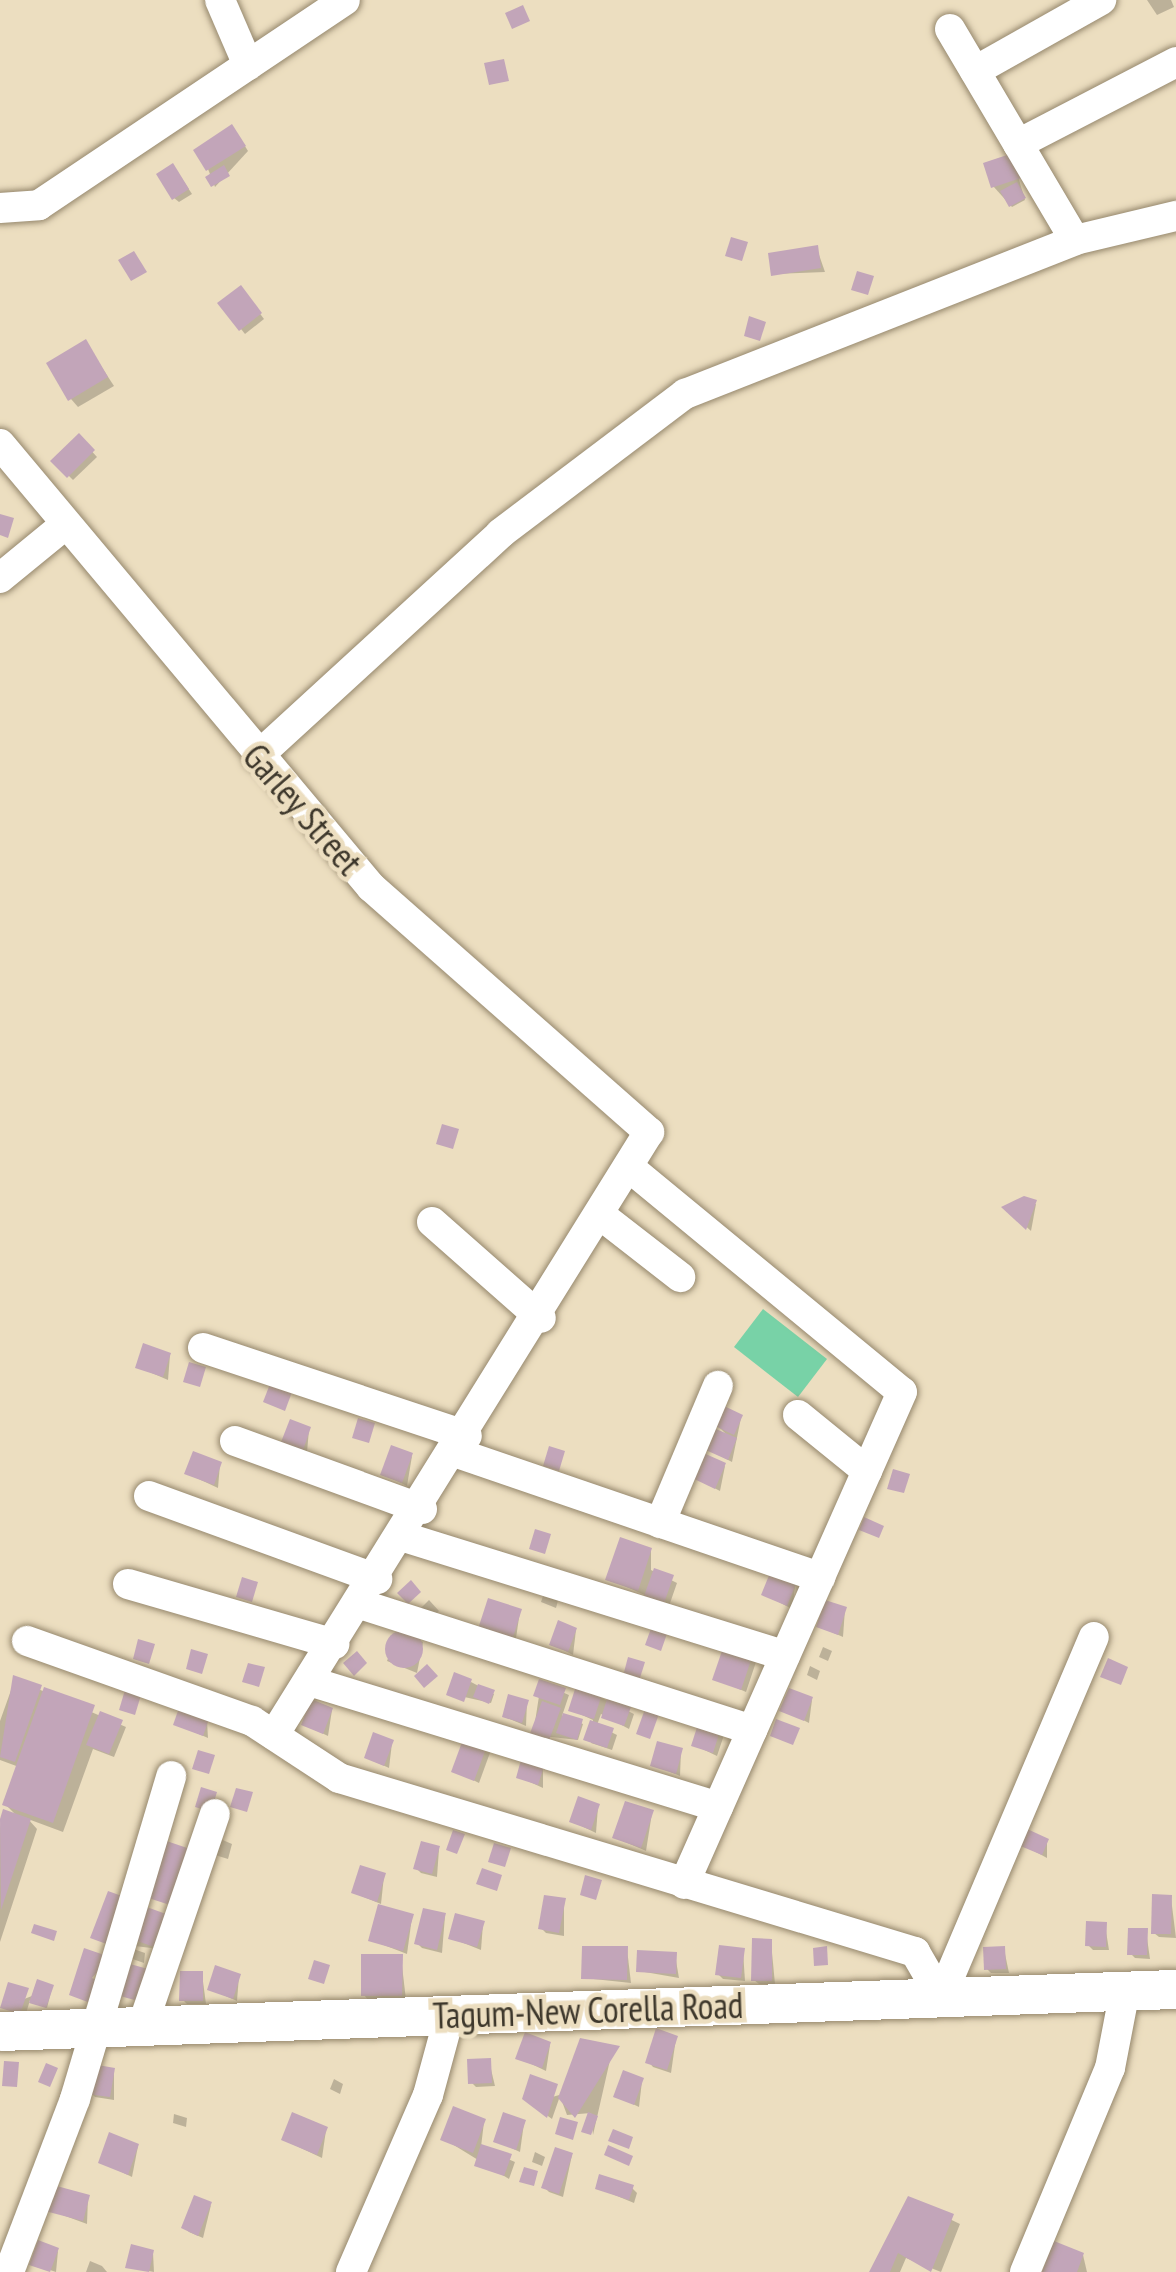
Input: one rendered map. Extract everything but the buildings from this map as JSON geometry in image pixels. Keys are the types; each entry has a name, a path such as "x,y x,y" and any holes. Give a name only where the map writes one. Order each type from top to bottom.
{"main road":[{"name":"Tagum-New Corella Road","path":"0,2031 1176,1989"}],"street":[{"path":"220,0 248,65"},
{"path":"0,208 39,205 345,0"},
{"path":"975,71 1101,0"},
{"path":"950,29 1075,241"},
{"path":"1018,144 1176,62"},
{"path":"258,756 501,532 685,394 1075,241 1176,216"},
{"name":"Garley Street","path":"0,444 258,756 422,938 649,1132 630,1168"},
{"path":"0,578 65,524"},
{"path":"274,1735 542,1318 630,1168 902,1392 684,1883"},
{"path":"602,1217 680,1277"},
{"path":"432,1222 542,1318"},
{"path":"203,1348 660,1523 820,1577"},
{"path":"660,1523 718,1386"},
{"path":"798,1415 867,1471"},
{"path":"235,1441 422,1509"},
{"path":"148,1496 368,1591 752,1730"},
{"path":"404,1537 785,1656"},
{"path":"128,1584 334,1644"},
{"path":"941,1997 1094,1637"},
{"path":"27,1641 274,1735 339,1778 915,1952 941,1997"},
{"path":"309,1681 718,1807"},
{"path":"9,2272 94,2028 170,1776"},
{"path":"142,2027 215,1814"},
{"path":"1025,2272 1110,2068 1125,1990"},
{"path":"351,2272 428,2095 450,2014"}],"green space":[{"path":"763,1309 827,1359 798,1397 734,1347"}]}
